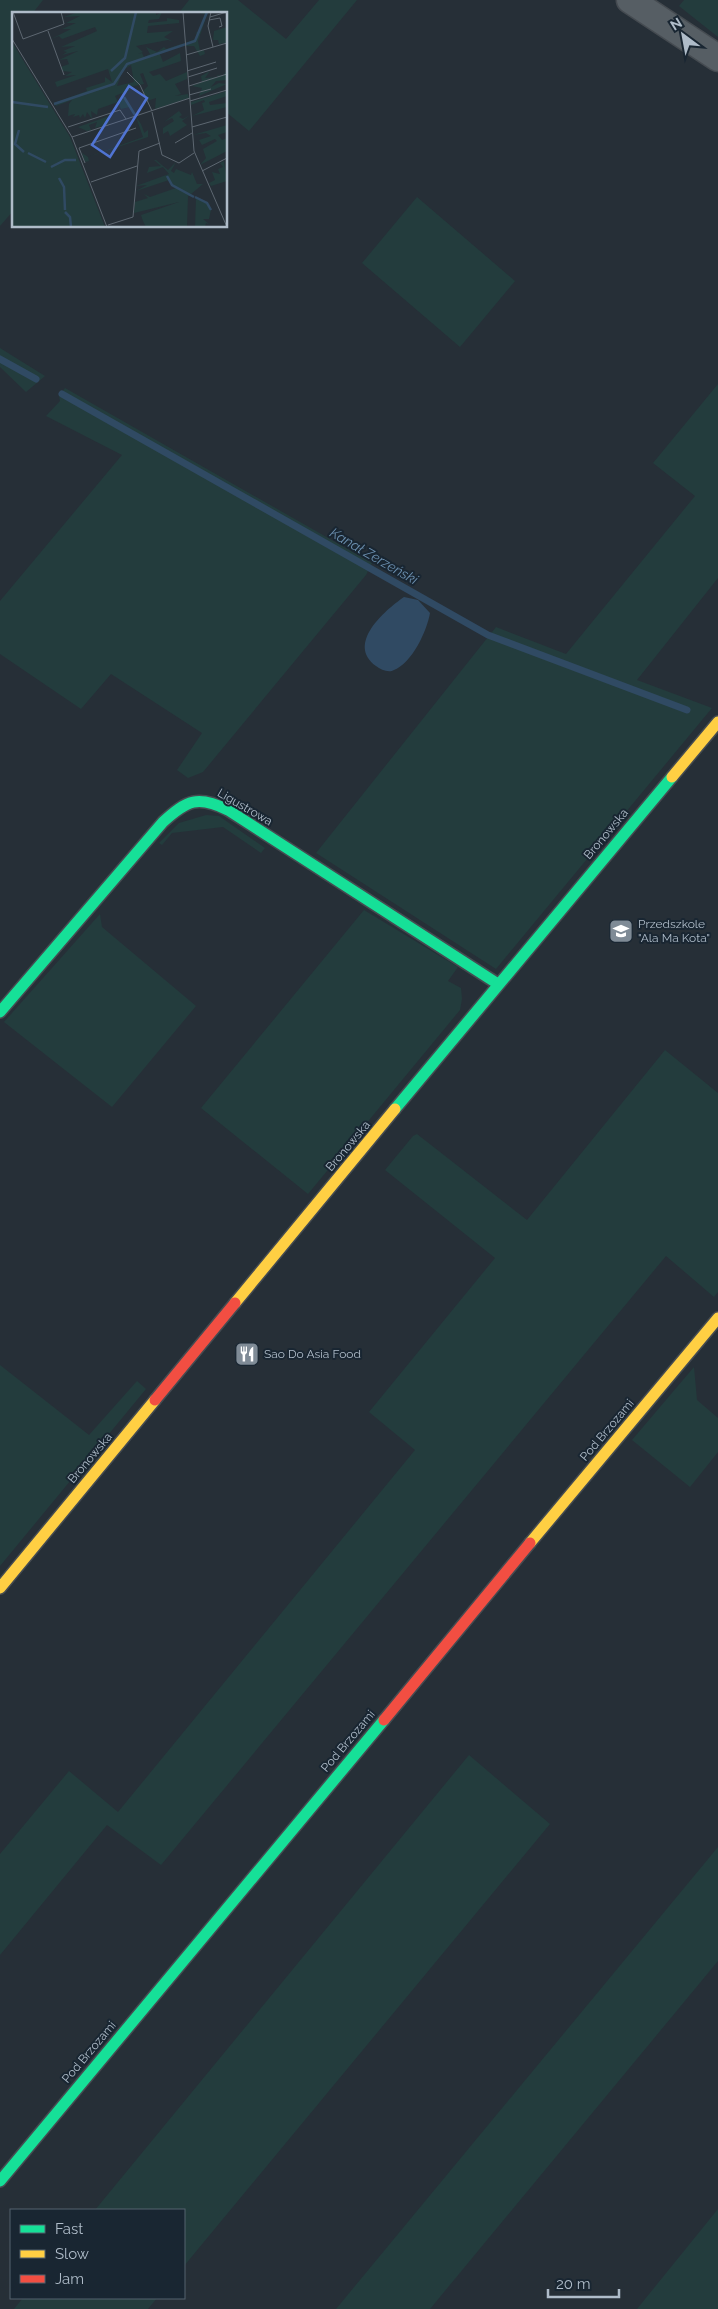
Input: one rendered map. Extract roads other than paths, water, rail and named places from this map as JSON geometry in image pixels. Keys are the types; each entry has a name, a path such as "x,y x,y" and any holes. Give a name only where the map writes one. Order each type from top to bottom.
{"street":[{"path":"630,0 718,58"},
{"name":"Bronowska","path":"0,1588 498,984 718,722"},
{"name":"Ligustrowa","path":"0,1012 163,822 180,808 201,799 211,801 228,810 498,984"},
{"name":"Pod Brzozami","path":"0,2181 718,1318"}],"water":[{"path":"404,597 418,600 430,613 422,637 413,654 401,666 394,670 385,671 376,666 368,657 365,648 366,638 378,619"}],"waterway":[{"name":"Kanał Zerzeński","path":"0,359 36,379"},
{"name":"Kanał Zerzeński","path":"62,394 488,635 687,710"}],"place":[{"name":"Przedszkole \"Ala Ma Kota\"","path":"621,931"},
{"name":"Sao Do Asia Food","path":"247,1354"}]}
